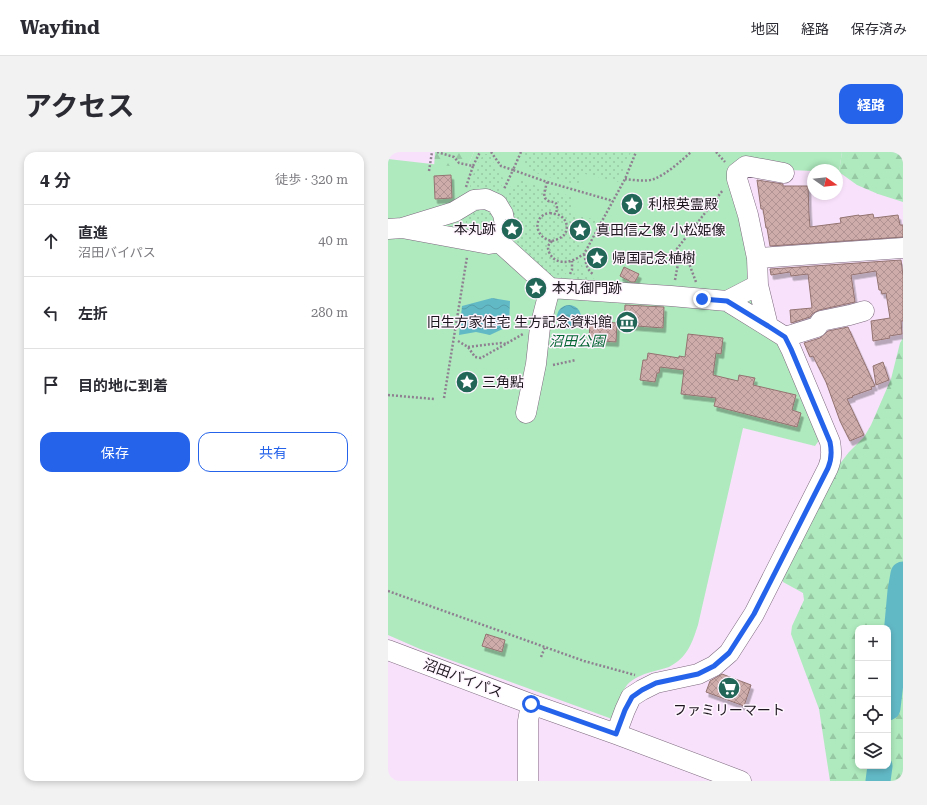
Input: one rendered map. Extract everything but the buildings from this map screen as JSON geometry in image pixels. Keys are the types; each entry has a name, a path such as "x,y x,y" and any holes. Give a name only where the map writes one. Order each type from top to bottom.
{"street":[{"path":"768,326 758,285 757,258 748,215 737,179 737,173 746,166 784,173"},
{"path":"486,199 497,204 505,225 498,241 489,244 395,229 454,212 474,200 486,199"},
{"path":"498,241 550,288 727,301 785,337 830,442 832,456 828,468 754,614 729,653 714,666 698,674 656,683 636,693 625,710 616,734"},
{"path":"757,258 903,248"},
{"path":"727,301 758,285"},
{"path":"526,413 536,364 540,327 550,288"},
{"path":"785,337 817,327 821,321 850,316 864,311"},
{"name":"沼田バイパス","path":"388,650 741,781"},
{"path":"528,781 528,721 531,704"}],"path":[{"path":"429,171 432,152"},
{"path":"437,152 454,157 459,163 473,166 480,152"},
{"path":"491,152 501,166 547,182 613,201"},
{"path":"497,204 521,152"},
{"path":"552,241 543,238 537,228 541,216 550,213 562,217 567,226 563,236 552,241 548,245 550,256 553,260 572,260 584,254 625,179 636,152"},
{"path":"625,179 654,179 672,168 691,152"},
{"path":"702,299 687,258 676,250 737,173"},
{"path":"547,182 544,193 545,198 546,200 557,204 556,214"},
{"path":"671,296 680,253"},
{"path":"444,398 467,256"},
{"path":"458,341 468,347 475,357 481,358 523,334 540,327"},
{"path":"468,347 501,343 506,344"},
{"path":"536,364 548,365 576,360"},
{"path":"388,395 434,400"},
{"path":"388,591 584,661 639,676"},
{"path":"541,658 545,647"}],"green space":[{"path":"435,152 474,152 467,168 434,168"},
{"name":"沼田公園","path":"474,152 842,152 840,164 807,164 807,171 747,164 741,187 780,347 820,439 815,446 743,428 698,625 691,644 681,659 669,667 641,675 629,683 618,702 612,719 420,649 388,635 388,159 467,168"},
{"path":"525,152 631,152 618,182 581,173 578,186 529,171 523,163"},
{"path":"842,152 903,152 903,202 857,185 843,175 843,164 840,164"},
{"path":"484,154 490,155 495,167 503,178 503,183 497,194 471,193 470,185 476,167"},
{"path":"518,181 523,181 573,197 570,213 596,220 587,239 579,250 570,257 567,272 563,277 555,282 511,245 505,203 509,188"},
{"path":"482,204 499,219 491,236 470,232 466,225 468,212"},
{"path":"580,260 587,275 606,284 567,281 572,278 575,265"},
{"path":"903,338 903,781 830,781 819,709 791,634 792,626 804,600 803,593 783,582 782,574 835,470 849,452 864,437 871,425 891,379 900,343"}],"water":[{"path":"492,298 510,301 509,326 490,335 476,332 459,335 462,306"},
{"path":"569,305 577,309 581,317 577,325 569,329 561,325 557,317 561,309"}],"waterway":[{"path":"889,697 903,574"},
{"path":"878,781 880,769"}],"place":[{"name":"利根英霊殿","path":"632,204"},
{"name":"本丸跡","path":"512,229"},
{"name":"真田信之像 小松姫像","path":"580,230"},
{"name":"帰国記念植樹","path":"597,258"},
{"name":"本丸御門跡","path":"536,288"},
{"name":"旧生方家住宅 生方記念資料館","path":"627,322"},
{"name":"三角點","path":"467,382"},
{"name":"ファミリーマート","path":"729,688"}],"route":[{"path":"531,704 616,734 625,710 632,697 642,690 656,683 698,674 714,666 729,653 754,614 828,468 832,451 830,442 785,337 727,301 702,299"}]}
